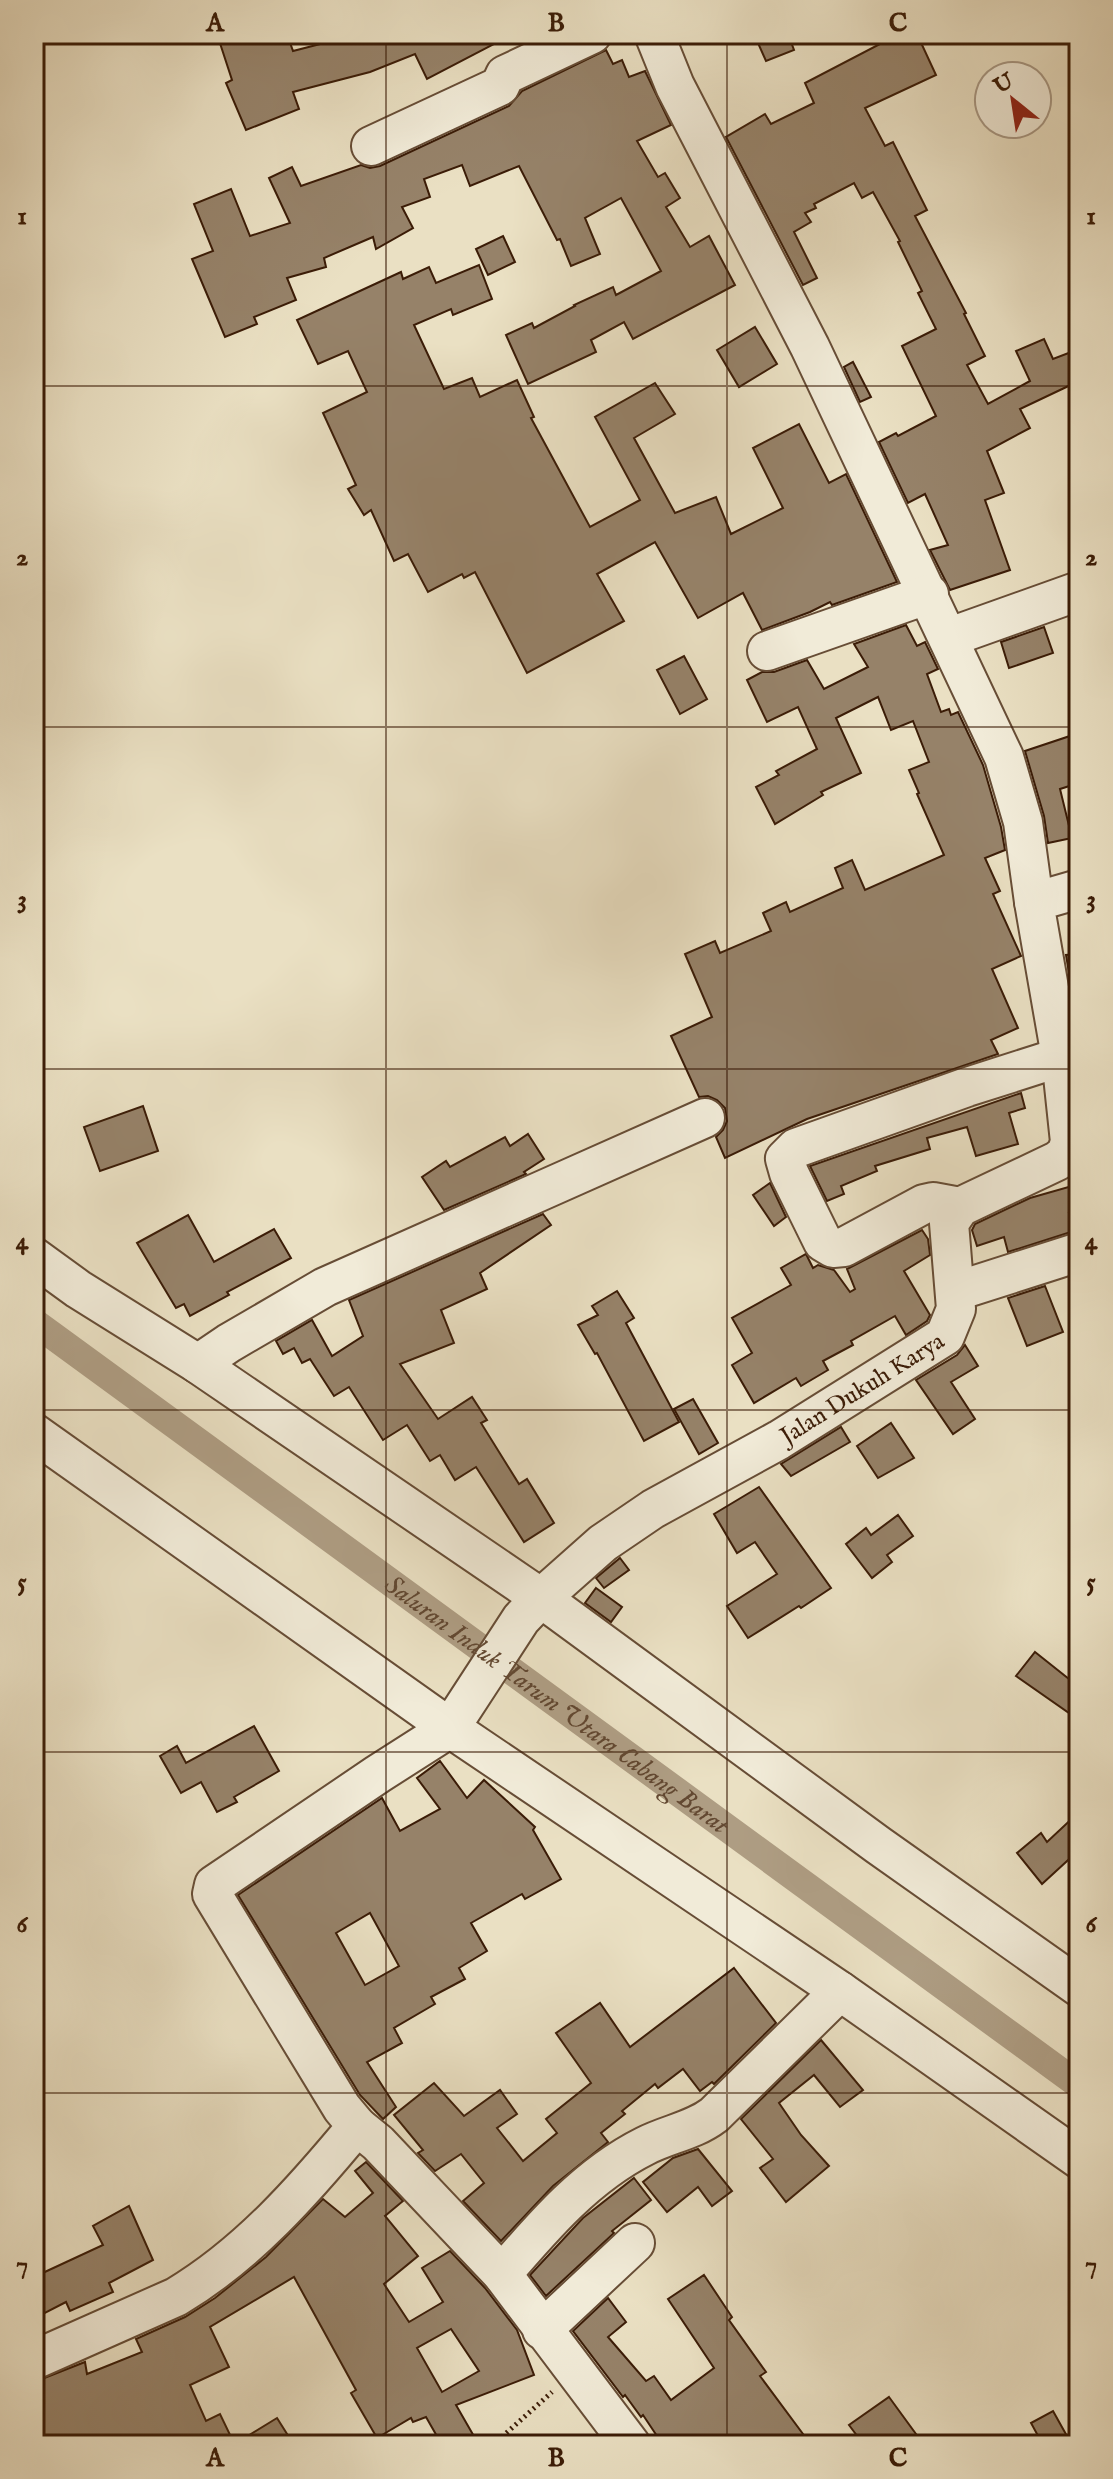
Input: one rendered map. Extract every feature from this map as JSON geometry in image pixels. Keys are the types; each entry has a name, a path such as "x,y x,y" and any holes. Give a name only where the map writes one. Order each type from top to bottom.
{"street":[{"path":"371,146 500,86 505,75 592,34"},
{"path":"654,34 675,86 810,347 950,637 1004,757 1023,822 1061,1057 1070,1142 1066,1154 1057,1161 960,1207 928,1203 844,1247 833,1248 823,1242 789,1173 785,1159 796,1148 1061,1057"},
{"path":"950,637 1079,591"},
{"path":"767,651 929,594"},
{"path":"1034,902 1079,889"},
{"path":"198,1364 325,1287 705,1118"},
{"name":"Jalan Dukuh Karya","path":"456,1719 531,1609 603,1543 641,1517 779,1440 941,1340 953,1322 956,1309 957,1291 949,1223 960,1207"},
{"path":"957,1291 1079,1252"},
{"path":"34,1257 78,1289 198,1364 531,1609 878,1845 1079,1987"},
{"path":"34,1433 456,1719 1079,2159"},
{"path":"456,1719 211,1889 326,2081 357,2126 378,2143 502,2274 631,2445"},
{"path":"502,2274 548,2220 596,2177 646,2145 705,2122 840,1991"},
{"path":"34,2360 197,2285 275,2219 357,2126"},
{"path":"542,2330 635,2243"}],"path":[{"path":"493,2445 574,2372"}],"building":[{"path":"217,34 287,34 293,51 359,34 513,34 427,79 415,54 370,72 293,92 299,109 246,130 226,83 232,80"},
{"path":"754,34 788,34 794,50 766,61"},
{"path":"899,34 917,34 936,75 865,108 885,146 893,142 927,210 915,216 985,356 967,365 988,404 1030,381 1016,351 1044,339 1053,359 1079,349 1079,381 1020,409 1030,428 987,451 1004,493 985,500 1010,570 950,590 930,550 948,545 925,494 908,503 879,442 896,433 898,436 936,416 902,346 936,329 918,293 922,291 900,241 873,192 862,198 854,183 814,204 816,208 805,213 811,222 794,232 817,278 803,285 726,137 765,114 771,124 814,103 805,83"},
{"path":"606,50 613,64 622,60 629,77 645,71 671,125 637,141 658,177 665,173 680,198 666,207 690,247 709,236 735,285 633,339 624,322 591,340 596,352 528,384 506,335 532,323 534,328 613,287 616,295 661,271 621,198 585,218 600,254 571,266 560,239 557,240 519,166 470,186 462,165 424,179 430,197 402,207 413,228 376,249 373,237 324,258 326,267 287,278 296,300 254,317 257,324 225,337 192,259 213,251 194,204 231,189 250,236 290,223 269,178 292,167 301,186 361,165 370,168 380,166 509,106 522,91"},
{"path":"503,236 515,262 488,275 476,249"},
{"path":"479,265 492,299 453,315 451,309 414,325 444,389 472,378 480,397 517,380 534,417 531,418 590,527 640,500 595,417 655,383 675,414 634,438 675,513 716,497 731,534 783,508 753,448 799,424 829,483 846,474 897,582 832,605 830,602 762,630 743,593 698,618 655,542 597,574 624,621 527,673 475,572 464,578 462,574 428,592 408,554 394,561 371,510 364,515 348,489 356,485 323,413 367,392 348,351 318,364 297,320 401,272 403,279 429,267 436,283"},
{"path":"755,327 777,364 739,387 717,350"},
{"path":"853,362 871,397 860,402 844,367"},
{"path":"906,625 917,646 925,642 938,669 927,674 941,712 949,709 951,715 958,712 983,765 1001,827 1005,850 985,858 1000,891 993,894 1021,956 992,969 1018,1028 991,1040 998,1054 807,1119 725,1158 716,1137 727,1121 725,1108 708,1096 699,1097 671,1036 712,1017 685,954 715,941 720,953 771,931 763,913 786,902 790,912 843,888 835,868 852,860 865,890 944,855 909,770 929,762 913,721 891,730 878,697 836,718 861,773 821,792 823,795 775,824 756,787 779,775 776,771 817,749 798,707 767,722 747,680 762,672 774,672 807,660 824,689 868,667 854,644"},
{"path":"1044,627 1053,653 1009,668 1001,642"},
{"path":"684,656 707,699 680,714 657,670"},
{"path":"1079,733 1079,783 1060,789 1072,838 1048,843 1044,816 1025,751"},
{"path":"1077,954 1079,974 1079,1032 1066,955"},
{"path":"1021,1093 1025,1108 1009,1113 1018,1144 976,1156 967,1127 927,1138 930,1149 875,1166 877,1171 841,1186 844,1194 827,1201 810,1166"},
{"path":"143,1106 158,1151 100,1171 84,1127"},
{"path":"528,1134 544,1159 524,1172 526,1174 444,1210 422,1177 446,1161 450,1167 505,1137 510,1146"},
{"path":"770,1183 786,1217 774,1226 753,1195"},
{"path":"1079,1184 1079,1212 1069,1213 1074,1231 1008,1252 1004,1237 977,1246 972,1230 975,1224 1030,1198"},
{"path":"543,1214 551,1225 480,1273 487,1289 441,1310 454,1343 400,1364 438,1419 472,1397 487,1420 481,1423 519,1484 527,1479 554,1523 524,1542 476,1467 455,1480 440,1455 430,1461 407,1425 383,1440 349,1387 334,1396 310,1359 302,1363 294,1348 283,1354 276,1341 312,1320 332,1356 363,1336 349,1300"},
{"path":"188,1215 214,1262 274,1229 291,1258 190,1316 184,1304 176,1308 137,1243"},
{"path":"922,1230 928,1239 930,1255 904,1271 930,1315 927,1321 906,1335 895,1316 823,1361 828,1370 801,1386 796,1378 754,1403 732,1365 752,1353 732,1318 791,1285 781,1268 806,1254 813,1268 818,1265 834,1270 850,1292 855,1289 847,1269"},
{"path":"1045,1286 1063,1332 1027,1346 1008,1298"},
{"path":"617,1291 634,1318 626,1323 679,1422 644,1441 597,1353 578,1325 598,1315 592,1306"},
{"path":"965,1345 978,1366 951,1382 975,1419 953,1434 916,1380 957,1355"},
{"path":"693,1399 718,1443 699,1454 674,1409"},
{"path":"891,1423 914,1458 878,1478 857,1446"},
{"path":"841,1427 850,1442 791,1476 781,1464"},
{"path":"759,1487 831,1588 748,1638 727,1606 777,1574 755,1542 737,1553 714,1514"},
{"path":"898,1515 913,1536 887,1555 892,1562 872,1578 846,1544 866,1528 871,1535"},
{"path":"620,1558 629,1570 604,1588 596,1578"},
{"path":"596,1588 622,1607 611,1622 585,1603"},
{"path":"1035,1652 1079,1687 1079,1720 1016,1676"},
{"path":"254,1726 279,1771 234,1797 237,1802 217,1812 201,1782 181,1793 160,1756 177,1746 186,1763"},
{"path":"440,1761 467,1798 484,1780 535,1827 533,1830 561,1879 525,1899 522,1894 471,1923 487,1951 459,1968 465,1979 431,1997 435,2004 394,2028 402,2043 367,2062 396,2107 383,2119 360,2095 238,1895 382,1798 400,1831 440,1809 417,1778","holes":["370,1913 399,1966 365,1985 336,1933"]},
{"path":"1079,1812 1079,1850 1042,1884 1017,1853 1041,1833 1047,1842"},
{"path":"734,1968 776,2023 714,2084 712,2082 700,2091 683,2069 658,2088 655,2084 601,2133 608,2142 553,2186 501,2241 463,2201 484,2183 461,2154 435,2171 418,2153 423,2150 394,2115 434,2083 464,2116 500,2090 517,2114 497,2128 523,2161 557,2133 546,2119 591,2083 556,2033 600,2003 630,2047"},
{"path":"821,2040 863,2090 840,2107 814,2075 779,2103 801,2135 829,2166 786,2202 760,2168 773,2159 741,2119"},
{"path":"698,2149 732,2191 712,2206 698,2187 667,2212 643,2182 673,2158"},
{"path":"366,2162 403,2201 385,2216 418,2256 384,2284 409,2322 443,2302 422,2268 450,2251 485,2288 517,2330 534,2375 456,2405 479,2445 442,2445 426,2417 413,2422 411,2418 377,2438 351,2393 356,2390 294,2277 210,2327 229,2367 190,2385 206,2421 220,2414 232,2439 218,2445 42,2445 34,2430 34,2382 85,2362 87,2374 142,2352 136,2339 185,2317 215,2298 266,2257 323,2199 345,2217 373,2193 355,2171","holes":["451,2329 479,2371 442,2392 417,2348"]},
{"path":"634,2178 651,2200 612,2231 614,2233 546,2296 530,2275 583,2218"},
{"path":"129,2206 153,2260 109,2283 113,2292 70,2311 66,2302 41,2315 34,2300 34,2277 103,2245 93,2226"},
{"path":"704,2275 732,2317 729,2320 766,2372 760,2376 803,2434 787,2445 663,2445 643,2415 641,2417 625,2395 623,2397 573,2331 608,2298 626,2322 608,2337 646,2381 654,2376 671,2400 714,2368 668,2299"},
{"path":"889,2397 924,2445 864,2445 849,2425"},
{"path":"1053,2411 1072,2445 1043,2445 1031,2423"},
{"path":"277,2418 294,2445 233,2445"}],"waterway":[{"name":"Saluran Induk Tarum Utara Cabang Barat","path":"34,1322 1079,2085"}]}
